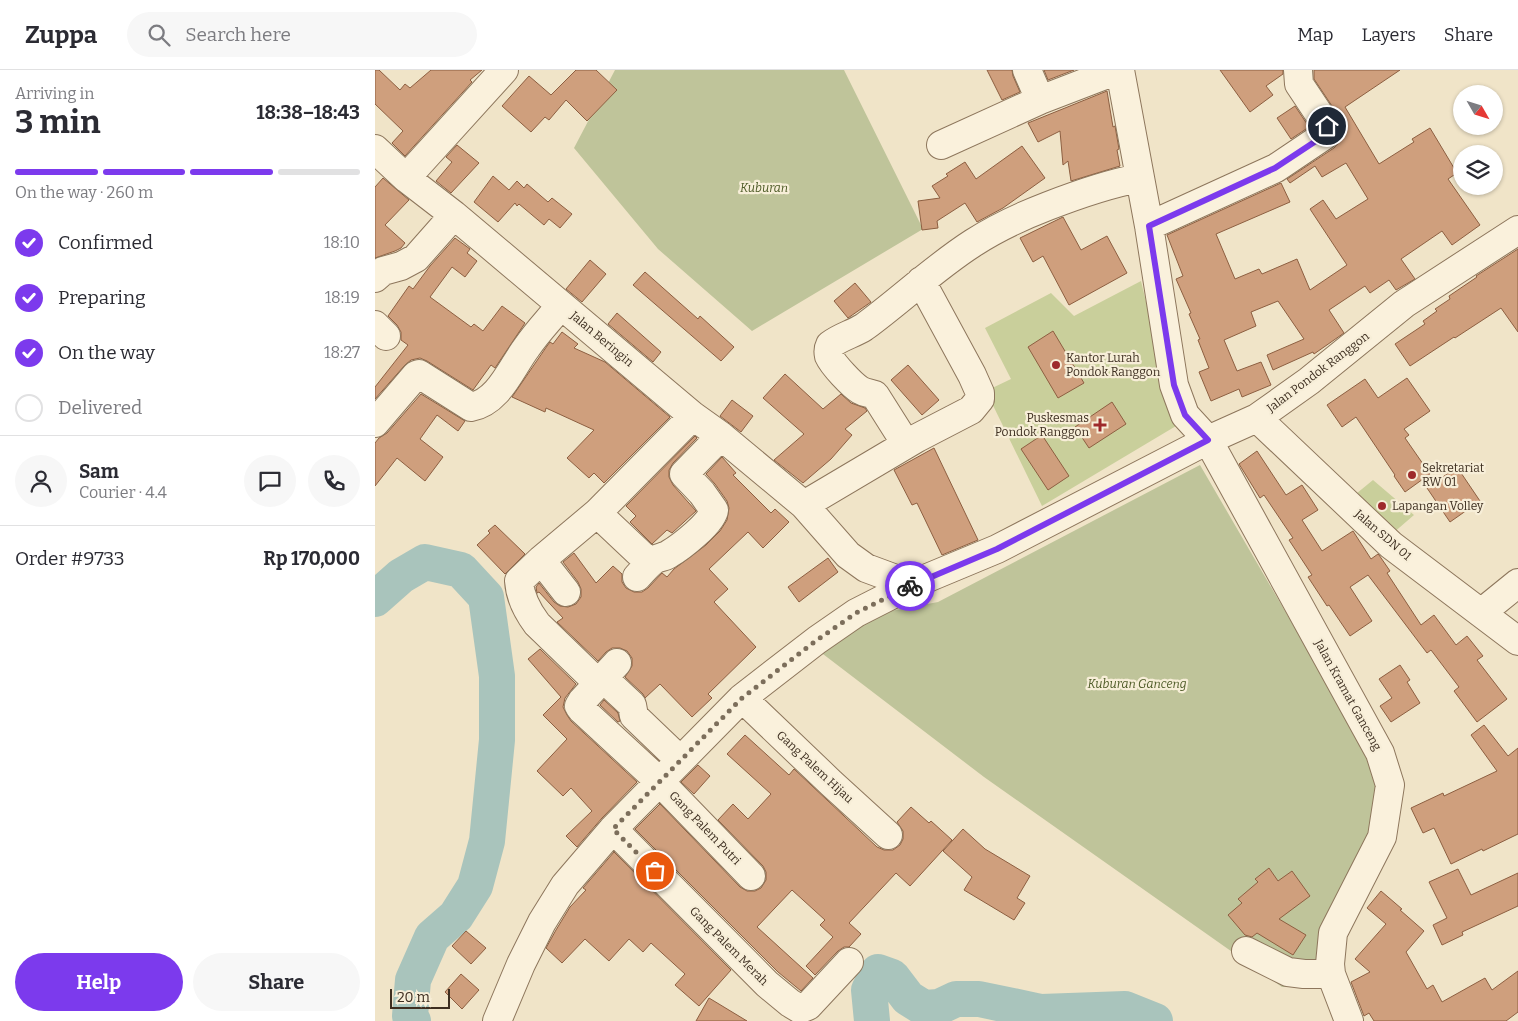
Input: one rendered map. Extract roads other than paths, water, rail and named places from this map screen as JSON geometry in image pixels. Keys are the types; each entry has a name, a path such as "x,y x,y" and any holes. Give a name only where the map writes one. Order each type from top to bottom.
{"street":[{"path":"406,178 504,70"},
{"path":"1027,70 1040,100"},
{"path":"497,1021 521,964 542,922 565,885 613,829 742,698 817,640 856,613 913,584 997,549 1208,440 1185,415 1174,385 1149,226 1119,70 1040,100 941,145"},
{"path":"1149,226 1275,168 1325,135 1328,130 1327,126 1299,84 1298,70"},
{"name":"Jalan Beringin","path":"375,150 406,178 454,215 693,416 721,436 804,505 848,555 866,568 913,584"},
{"path":"906,444 875,396 870,392 863,392 856,387 832,362 828,353 830,345 836,340 853,334 973,243 1010,222 1090,190 1139,178"},
{"path":"375,278 383,271 401,266 416,258 454,215"},
{"name":"Jalan Pondok Ranggon","path":"1208,440 1257,418 1309,382 1404,304 1518,230"},
{"path":"804,505 906,444 971,410 980,399 980,393 972,375 921,281"},
{"path":"375,423 416,375 419,374 471,408 479,406 499,389 527,347 561,305"},
{"path":"680,760 634,716 632,705 606,675 537,624 521,594 519,582 541,560 597,512 693,416"},
{"name":"Jalan SDN 01","path":"1257,418 1391,545 1518,641"},
{"path":"597,512 644,570 656,558 677,549 712,516 714,510 709,502 684,474 721,436"},
{"name":"Jalan Kramat Ganceng","path":"1208,440 1380,753 1390,785 1382,837 1333,933 1329,964 1349,1021"},
{"path":"541,560 566,592"},
{"path":"1481,613 1518,584"},
{"name":"Gang Palem Putri","path":"606,675 581,701 579,706 659,781 751,876"},
{"name":"Gang Palem Hijau","path":"742,698 831,783 889,835"},
{"name":"Gang Palem Merah","path":"613,829 767,984 799,1009 808,1006 849,962"},
{"path":"1245,951 1288,972 1331,974"}],"waterway":[{"path":"375,599 401,576 425,562 461,570 486,597 497,676 497,740 487,841 475,886 456,916 432,937 413,980 410,1016 413,1021"},
{"path":"872,1021 869,990 878,972 892,977 908,998 924,1008 939,1007 956,999 979,999 1041,1012 1125,1009 1155,1021"}],"place":[{"name":"Kantor Lurah Pondok Ranggon","path":"1056,365"},
{"name":"Puskesmas Pondok Ranggon","path":"1100,425"},
{"name":"Sekretariat RW 01","path":"1412,475"},
{"name":"Lapangan Volley","path":"1382,506"}],"park label":[{"name":"Kuburan","path":"764,188"},
{"name":"Kuburan Ganceng","path":"1137,684"}]}
